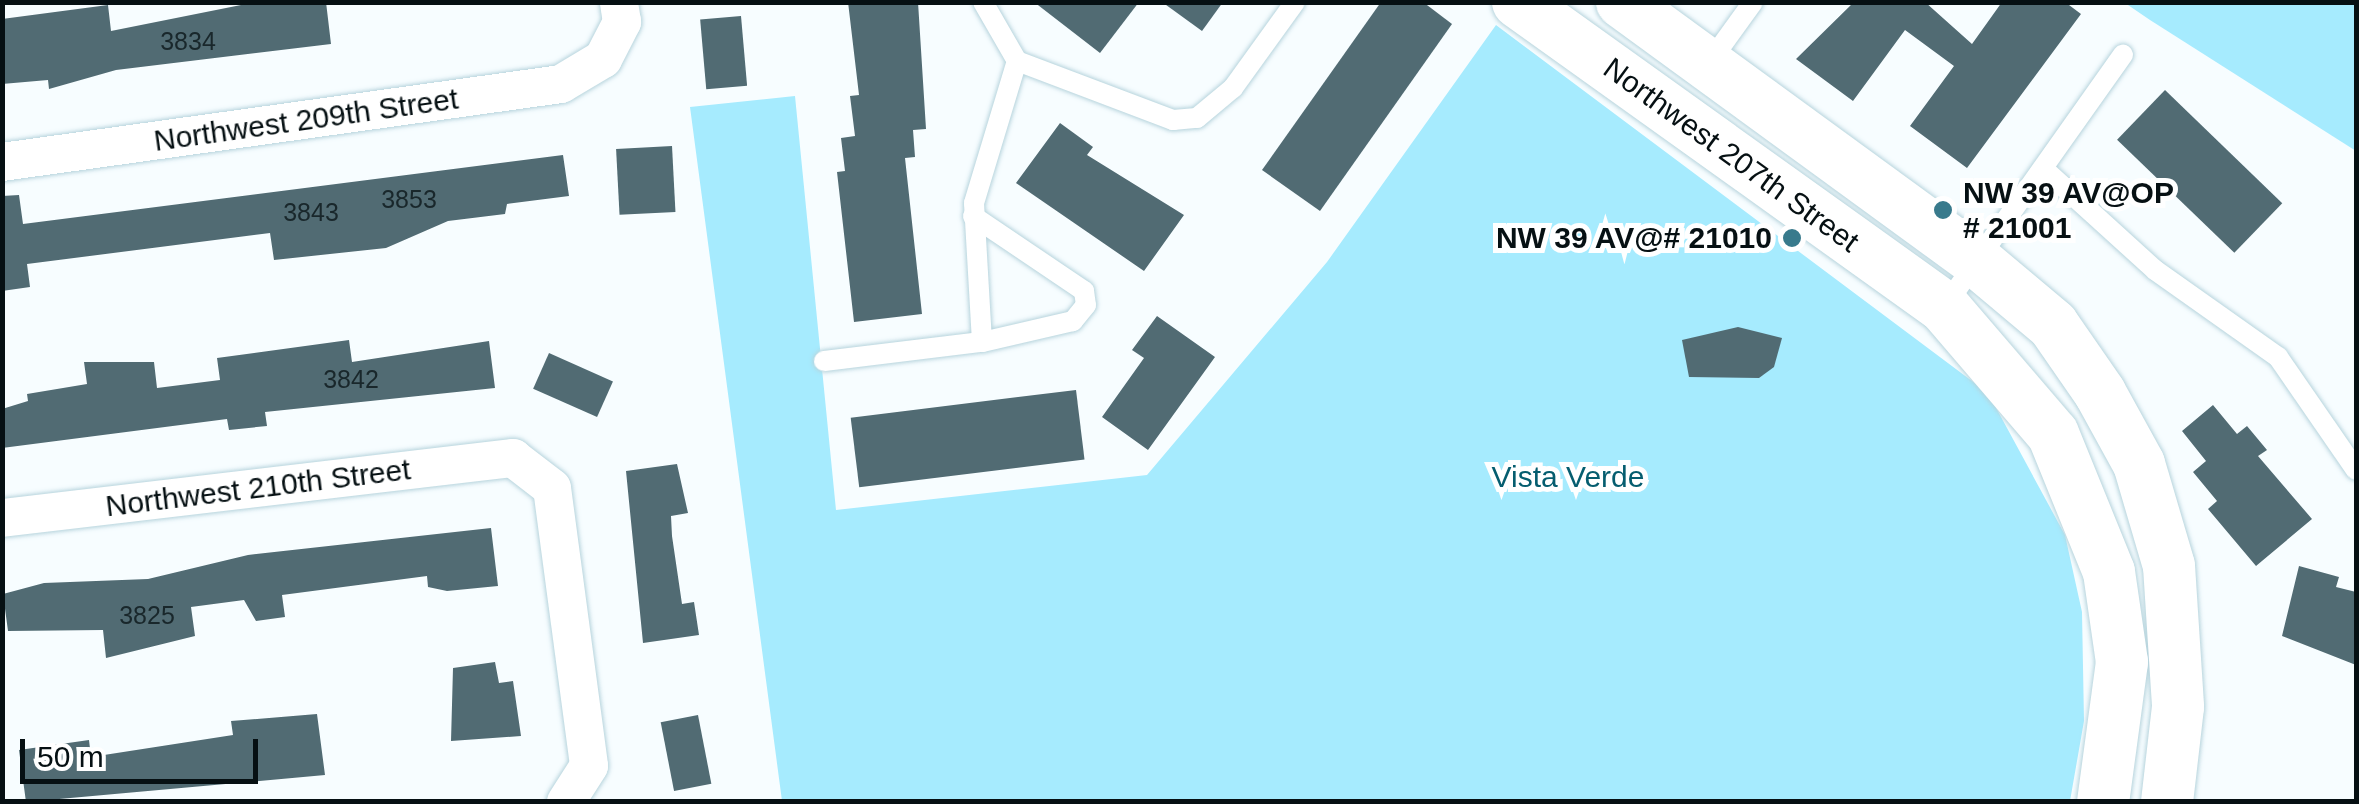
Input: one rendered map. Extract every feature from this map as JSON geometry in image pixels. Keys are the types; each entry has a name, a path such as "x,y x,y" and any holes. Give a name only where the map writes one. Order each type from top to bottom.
{"street":[{"name":"Northwest 209th Street","path":"2,162 561,84 603,59 622,22 619,2"},
{"name":"Northwest 207th Street","path":"1518,2 1944,307 2053,434 2108,572 2122,662 2103,802"},
{"name":"Northwest 207th Street","path":"1622,2 1978,262 2053,325 2139,464 2169,566 2177,645 2167,802"},
{"name":"Northwest 210th Street","path":"2,518 513,458 552,488 589,766 569,800"}],"lane":[{"path":"983,2 1017,61 1173,120 1197,118 1232,88 1295,2"},
{"path":"1708,64 1754,2"},
{"path":"1944,307 2047,172 2123,55"},
{"path":"982,342 973,216 1017,61"},
{"path":"2047,172 2155,270 2278,357 2356,470"},
{"path":"824,360 982,342 1073,321 1086,305 1084,290 973,216"}],"green space":[{"path":"2125,3 2356,3 2356,151 2150,20"},
{"name":"Vista Verde","path":"1496,25 1988,393 2065,535 2082,612 2084,721 2070,801 782,801 690,107 795,96 836,510 1147,475 1327,262"}],"building":[{"path":"256,2 326,2 331,44 116,70 49,89 48,80 2,84 2,19 108,5 111,31"},
{"path":"848,2 918,2 926,129 913,130 915,157 905,158 922,314 854,322 837,172 845,171 841,138 855,136 850,96 859,95"},
{"path":"1034,2 1139,2 1100,53"},
{"path":"1162,2 1223,2 1202,31"},
{"path":"1381,2 1423,2 1452,24 1320,211 1262,170"},
{"path":"1854,2 1925,2 1972,44 2002,2 2065,2 2081,14 1967,168 1910,126 1954,66 1905,30 1853,101 1796,59"},
{"path":"741,16 747,86 706,89 700,20"},
{"path":"2165,90 2282,203 2234,253 2117,140"},
{"path":"1060,123 1093,147 1087,155 1184,215 1144,271 1016,183"},
{"path":"672,146 675,212 620,215 616,149"},
{"path":"563,155 569,196 507,204 505,214 448,221 386,248 274,260 270,233 27,264 30,287 2,291 2,196 19,195 23,224"},
{"path":"1157,316 1215,357 1148,450 1102,417 1144,358 1132,350"},
{"path":"1738,327 1782,338 1774,367 1759,378 1689,377 1682,340"},
{"path":"349,340 352,362 489,341 495,388 265,412 267,426 229,430 227,419 2,448 2,409 28,401 27,394 87,384 84,362 154,362 157,388 220,380 217,358"},
{"path":"549,353 613,381 597,417 533,389"},
{"path":"1076,390 1085,459 859,487 851,418"},
{"path":"2213,405 2237,434 2247,426 2267,450 2258,456 2312,519 2256,566 2208,509 2217,501 2193,472 2206,461 2182,431"},
{"path":"677,464 688,513 671,516 672,536 682,604 694,602 699,635 643,643 626,471"},
{"path":"491,528 498,586 447,591 428,587 427,576 282,595 285,617 256,621 244,600 191,607 195,636 106,658 103,630 8,631 3,594 44,583 148,579 248,555"},
{"path":"2299,566 2339,577 2336,587 2356,592 2356,665 2282,636"},
{"path":"495,662 499,683 513,681 521,736 451,741 453,668"},
{"path":"317,714 325,775 26,802 19,750 89,740 91,757 233,735 231,721"},
{"path":"698,715 711,784 674,791 661,722"}],"place":[{"name":"NW 39 AV@OP # 21001","path":"1943,210"},
{"name":"NW 39 AV@# 21010","path":"1792,238"}]}
